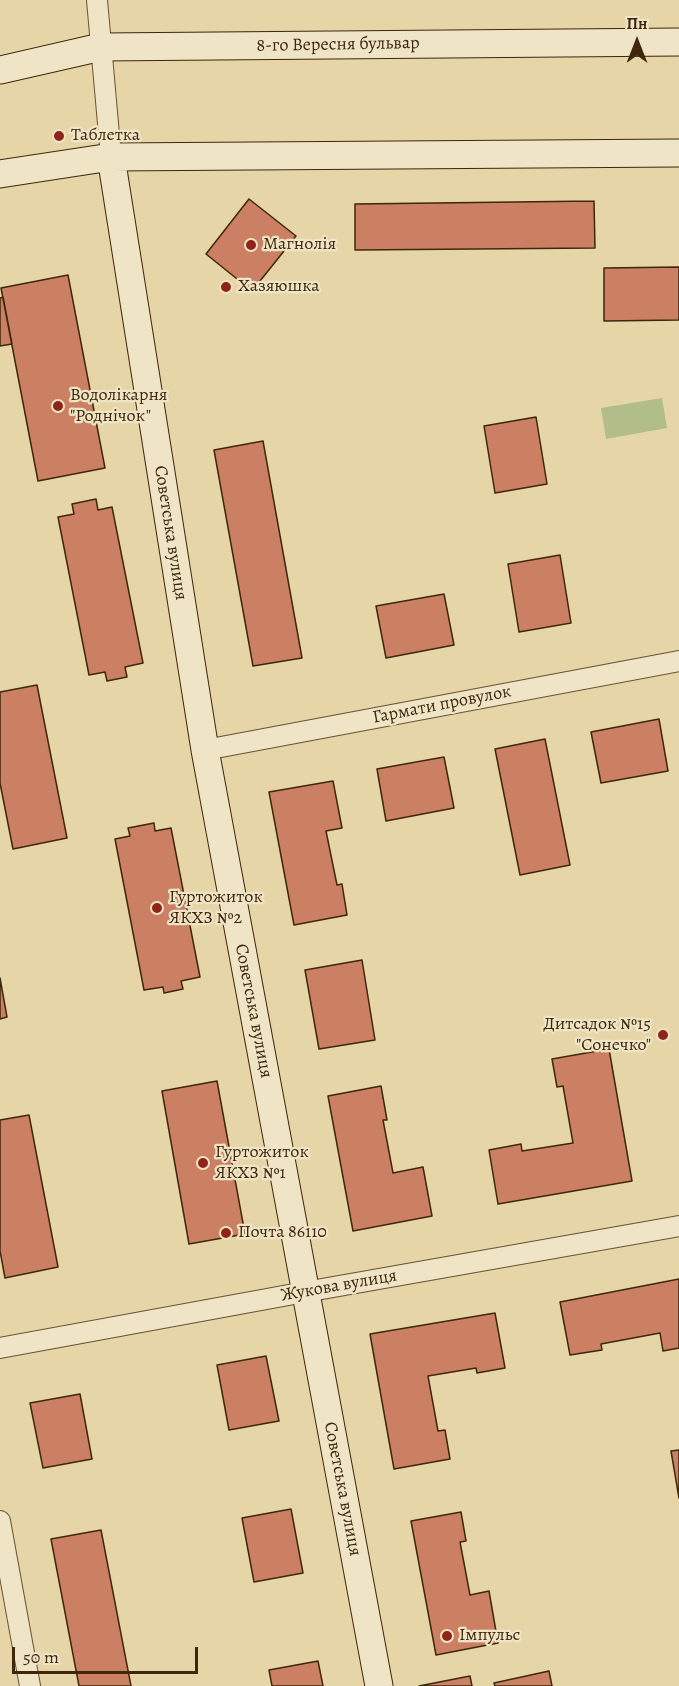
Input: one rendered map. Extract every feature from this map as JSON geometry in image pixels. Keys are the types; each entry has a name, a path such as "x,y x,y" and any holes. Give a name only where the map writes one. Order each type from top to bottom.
{"street":[{"path":"98,0 111,157"},
{"name":"8-го Вересня бульвар","path":"0,70 101,47 679,42"},
{"path":"0,174 111,157 679,153"},
{"name":"Советська вулиця","path":"111,157 205,750 379,1686"},
{"name":"Гармати провулок","path":"205,750 679,661"},
{"name":"Жукова вулиця","path":"0,1348 679,1226"},
{"path":"0,1521 30,1686"}],"green space":[{"path":"662,398 667,428 606,439 601,408"}],"building":[{"name":"Магнолія","path":"249,199 296,236 252,291 206,254"},
{"path":"594,201 595,248 355,250 355,204"},
{"path":"679,267 679,320 604,321 604,268"},
{"name":"Водолікарня \"Роднічок\"","path":"68,275 105,468 38,481 1,288"},
{"path":"3,297 12,344 0,346 0,298"},
{"path":"536,417 547,484 495,493 484,426"},
{"path":"263,441 302,658 253,666 214,450"},
{"path":"96,499 98,510 112,507 143,663 125,667 127,677 107,681 105,672 89,675 58,517 74,514 72,504"},
{"path":"560,555 571,623 519,632 508,564"},
{"path":"444,594 454,645 386,658 376,606"},
{"path":"37,685 67,838 13,849 0,783 0,692"},
{"path":"659,719 668,771 601,783 591,732"},
{"path":"545,739 570,865 520,875 495,749"},
{"path":"444,757 454,808 386,821 377,769"},
{"path":"333,781 342,828 326,831 337,885 342,884 347,915 294,925 269,792"},
{"name":"Гуртожиток ЯКХЗ №2","path":"154,823 155,831 171,828 200,977 181,981 183,989 164,993 163,987 144,990 115,839 130,836 128,828"},
{"path":"362,960 375,1040 319,1049 305,970"},
{"path":"0,978 7,1017 0,1019"},
{"path":"609,1049 632,1181 498,1204 489,1150 521,1144 522,1151 573,1143 563,1086 557,1087 552,1059"},
{"name":"Гуртожиток ЯКХЗ №1","path":"217,1081 245,1234 189,1244 162,1091"},
{"path":"381,1086 387,1120 383,1120 393,1173 423,1167 432,1216 353,1231 328,1096"},
{"path":"29,1115 58,1267 5,1278 0,1251 0,1120"},
{"path":"679,1279 679,1348 663,1351 660,1333 601,1344 602,1350 570,1355 560,1302"},
{"path":"495,1313 505,1368 477,1373 476,1368 428,1376 438,1431 445,1430 450,1459 394,1469 370,1334"},
{"path":"266,1356 279,1421 229,1430 217,1365"},
{"path":"80,1394 92,1459 43,1468 30,1403"},
{"path":"679,1450 679,1498 671,1451"},
{"path":"291,1509 303,1573 254,1582 242,1518"},
{"path":"461,1512 466,1541 460,1542 470,1595 489,1591 498,1643 436,1655 411,1521"},
{"path":"101,1530 131,1686 79,1686 51,1539"},
{"path":"318,1661 323,1686 272,1686 269,1670"},
{"path":"549,1671 552,1686 495,1686 494,1683"},
{"path":"470,1676 472,1686 419,1686"}],"place":[{"name":"Таблетка","path":"59,136"},
{"name":"Магнолія","path":"251,245"},
{"name":"Хазяюшка","path":"226,287"},
{"name":"Водолікарня \"Роднічок\"","path":"58,406"},
{"name":"Гуртожиток ЯКХЗ №2","path":"157,908"},
{"name":"Дитсадок №15 \"Сонечко\"","path":"663,1035"},
{"name":"Гуртожиток ЯКХЗ №1","path":"203,1163"},
{"name":"Почта 86110","path":"226,1233"},
{"name":"Імпульс","path":"447,1636"}]}
